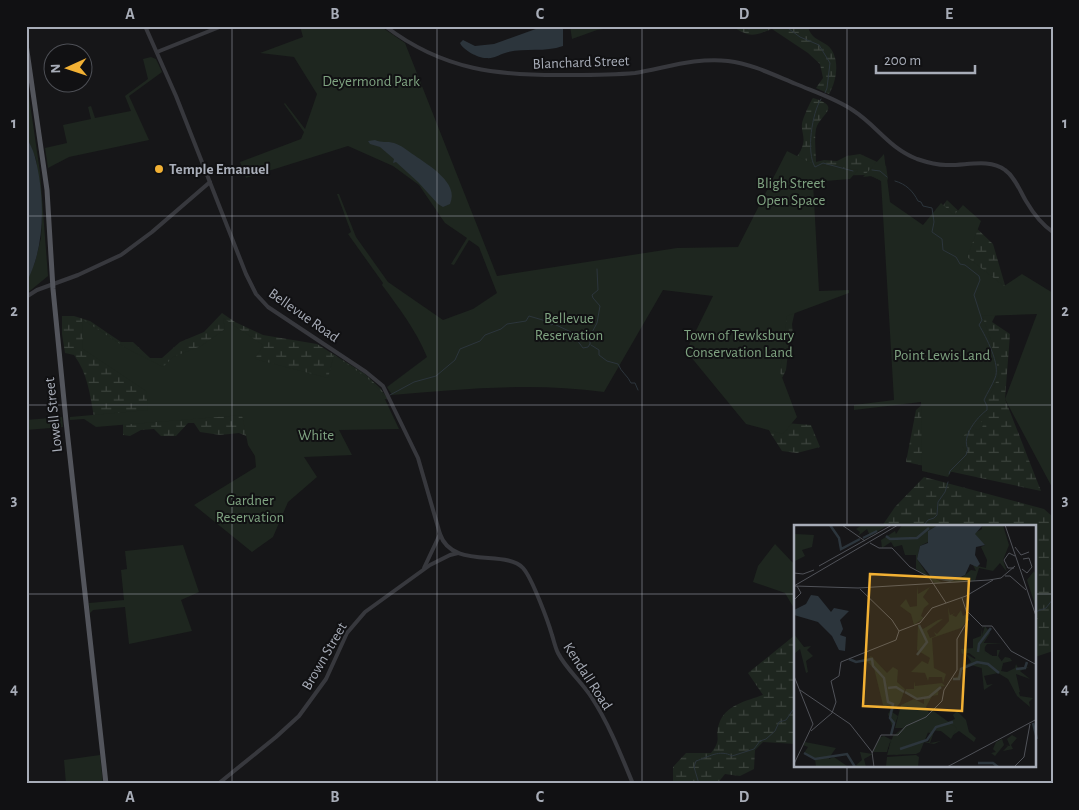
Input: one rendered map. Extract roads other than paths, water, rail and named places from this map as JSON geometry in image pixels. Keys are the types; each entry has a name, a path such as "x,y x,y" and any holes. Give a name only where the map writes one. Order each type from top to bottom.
{"main road":[{"name":"Lowell Street","path":"26,44 47,190 53,284 106,784"}],"street":[{"name":"Bellevue Road","path":"145,26 246,274 261,301 366,372 383,386 418,458 440,534 445,544 458,553"},
{"path":"157,52 222,26"},
{"name":"Blanchard Street","path":"385,26 398,36 430,54 448,62 476,70 541,76 641,72 699,62 727,61 747,65 830,98 854,110 893,146 918,159 944,165 996,165 1005,170 1015,181 1034,214 1053,232"},
{"path":"26,297 37,290 106,263 121,254 151,233 210,182"},
{"path":"423,570 440,534"},
{"name":"Kendall Road","path":"458,553 506,561 521,566 527,573 558,653 581,680 593,699 633,784"},
{"name":"Brown Street","path":"218,784 276,738 299,716 326,679 347,633 365,612 423,570 442,558 458,553"}],"waterway":[{"path":"739,26 749,29 757,26"},
{"path":"785,26 800,37 819,45 830,63 825,93"},
{"path":"821,99 815,113 811,133 811,152 815,167 823,163 853,171"},
{"path":"872,170 880,171 887,177"},
{"path":"895,181 909,188 923,206 932,208 934,222 932,232 942,239 943,250 956,257 960,264 965,265 979,276 980,280 974,295 982,320 979,325 992,351 996,366 995,378 984,400 987,410 979,417 968,433 966,455 949,474"},
{"path":"590,344 590,336 597,323 600,306 592,295 598,290 597,269"},
{"path":"390,395 414,382 436,376 455,360 460,349 480,341 485,335 501,329 507,324 526,321 529,316 571,332 583,348 588,347 590,344"},
{"path":"591,345 599,350 599,355 607,361 618,364 631,383 635,383 638,390"},
{"path":"924,525 928,520 937,515 938,502 945,492 948,482"},
{"path":"1053,566 1051,568 1053,574"},
{"path":"1036,612 1046,608 1053,599"},
{"path":"699,784 694,767 696,761 714,754 723,753 732,756 754,749 760,741 766,739 775,731 779,722 786,720 794,708"}],"place":[{"name":"Temple Emanuel","path":"159,169"}],"park label":[{"name":"Deyermond Park","path":"371,81"},
{"name":"Bligh Street Open Space","path":"791,192"},
{"name":"Bellevue Reservation","path":"569,326"},
{"name":"Town of Tewksbury Conservation Land","path":"739,344"},
{"name":"Point Lewis Land","path":"942,355"},
{"name":"White","path":"316,435"},
{"name":"Gardner Reservation","path":"250,508"}]}
